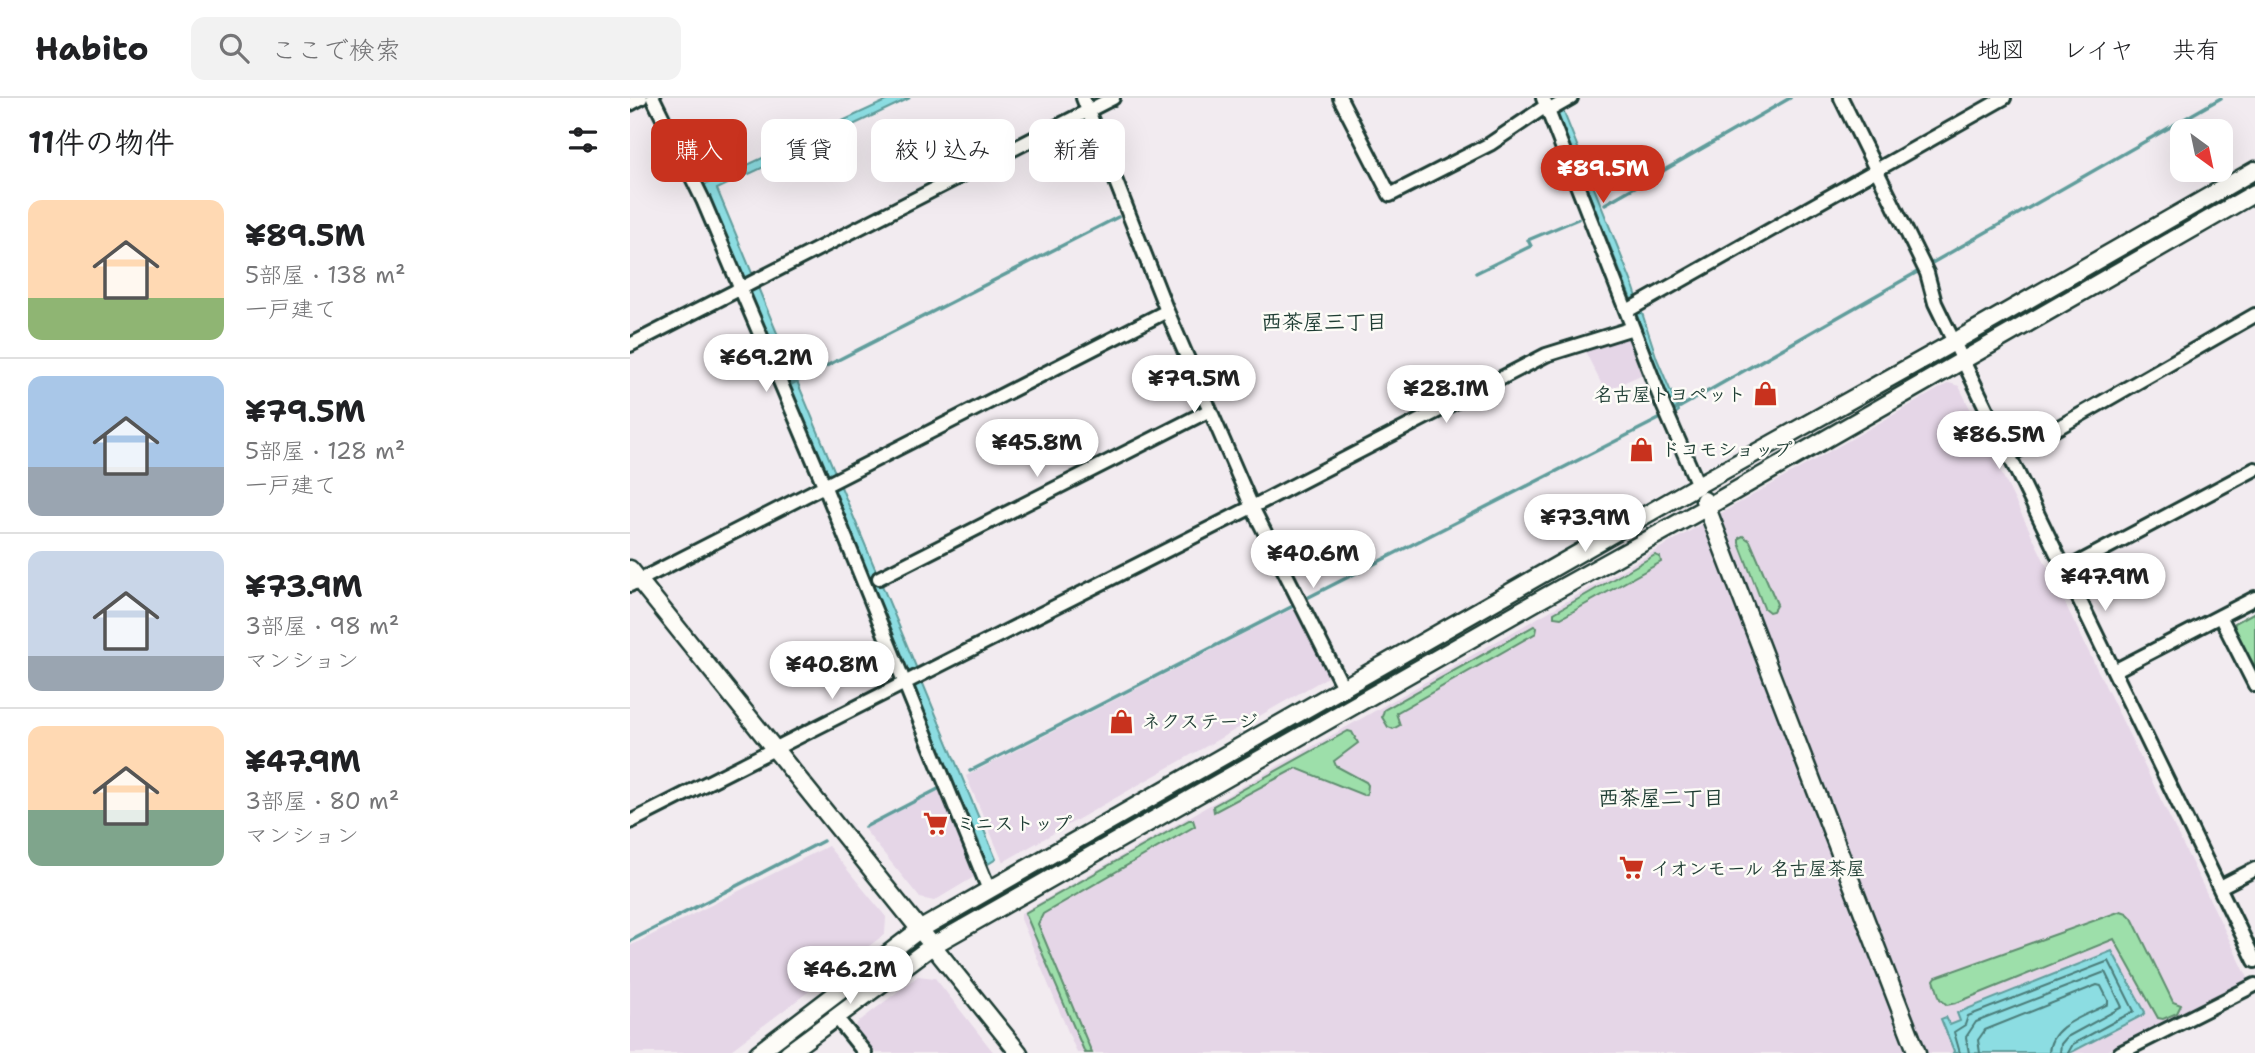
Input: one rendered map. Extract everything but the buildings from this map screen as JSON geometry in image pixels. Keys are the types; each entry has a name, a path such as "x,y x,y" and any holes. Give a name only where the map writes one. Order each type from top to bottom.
{"street":[{"path":"630,104 641,98"},
{"path":"653,98 742,287 907,683 989,890"},
{"path":"1083,98 1167,311 1252,507 1344,689"},
{"path":"630,345 1113,98"},
{"path":"1340,98 1390,195 1490,144 1554,104 1634,308 1633,328 1707,507 1917,1053"},
{"path":"1840,98 1927,273 1935,303 2255,961"},
{"path":"1634,308 2004,98"},
{"path":"758,1053 919,930 2255,170"},
{"path":"788,1053 932,946 2255,193"},
{"path":"1018,1053 775,748 633,578 840,477 1167,311"},
{"path":"2010,455 2255,315"},
{"path":"630,822 1546,355 1633,328"},
{"path":"879,578 1210,410"},
{"path":"2065,570 2255,469"},
{"path":"2114,671 2255,598"},
{"path":"2220,616 2255,685"},
{"path":"2220,887 2255,869"},
{"path":"2120,1053 2255,985"},
{"path":"836,1017 865,1053"}],"shaded area":[{"path":"1626,337 1631,339 1643,374 1605,391 1585,351"},
{"name":"イオンモール 名古屋茶屋","path":"1949,383 1959,386 2249,980 2103,1053 1077,1053 1021,919 1021,913"},
{"path":"1296,607 1329,670 1326,678 1003,862 966,776"},
{"path":"942,789 976,871 974,877 934,901 920,898 864,829"},
{"path":"828,846 886,917 885,934 727,1053 630,1053 630,946"},
{"path":"918,976 935,978 994,1053 875,1053 856,1028 857,1023"}],"green space":[{"path":"1743,536 1750,541 1777,604 1773,611 1769,612 1764,608 1739,543 1739,538"},
{"path":"1655,555 1660,557 1661,562 1561,618 1554,617 1554,613"},
{"path":"2255,612 2255,671 2234,629 2235,623"},
{"path":"1534,626 1537,628 1536,633 1396,713 1400,725 1393,729 1388,727 1382,717 1384,710"},
{"path":"1348,731 1352,732 1358,743 1334,761 1336,766 1366,782 1367,794 1363,795 1296,768 1214,812 1213,806"},
{"path":"1193,820 1195,826 1043,914 1038,924 1092,1053 1085,1053 1025,913"},
{"path":"2121,911 2132,918 2173,1002 2181,1005 2177,1013 2163,1019 2158,1018 2114,939 1956,1003 1947,1005 1940,999 1934,980 1936,977"}],"water":[{"path":"892,98 910,98 857,123 857,119 847,119"},
{"path":"1551,98 1558,98 1634,288 1657,359 1679,411 1674,415 1631,299"},
{"path":"761,159 761,168 747,175 747,165"},
{"path":"710,182 732,182 717,189 996,859 988,864 704,185"},
{"path":"2112,951 2145,1012 2143,1015 2070,1053 1953,1053 1941,1019 1946,1017 1950,1025 1960,1021 1957,1013"}],"waterway":[{"path":"1605,204 1790,98"},
{"path":"1932,263 2221,98"},
{"path":"789,385 1118,217"},
{"path":"1476,273 1531,246 1528,240 1578,219"},
{"path":"1675,410 1919,271"},
{"path":"1307,598 1661,418"},
{"path":"970,771 1295,605"},
{"path":"865,827 940,788"},
{"path":"630,941 823,841"}],"place":[{"name":"名古屋トヨペット","path":"1766,394"},
{"name":"ドコモショップ","path":"1641,449"},
{"name":"ネクステージ","path":"1122,721"},
{"name":"ミニストップ","path":"936,823"},
{"name":"イオンモール 名古屋茶屋","path":"1631,868"}],"district":[{"name":"西茶屋三丁目","path":"1324,322"},
{"name":"西茶屋二丁目","path":"1661,798"}]}
